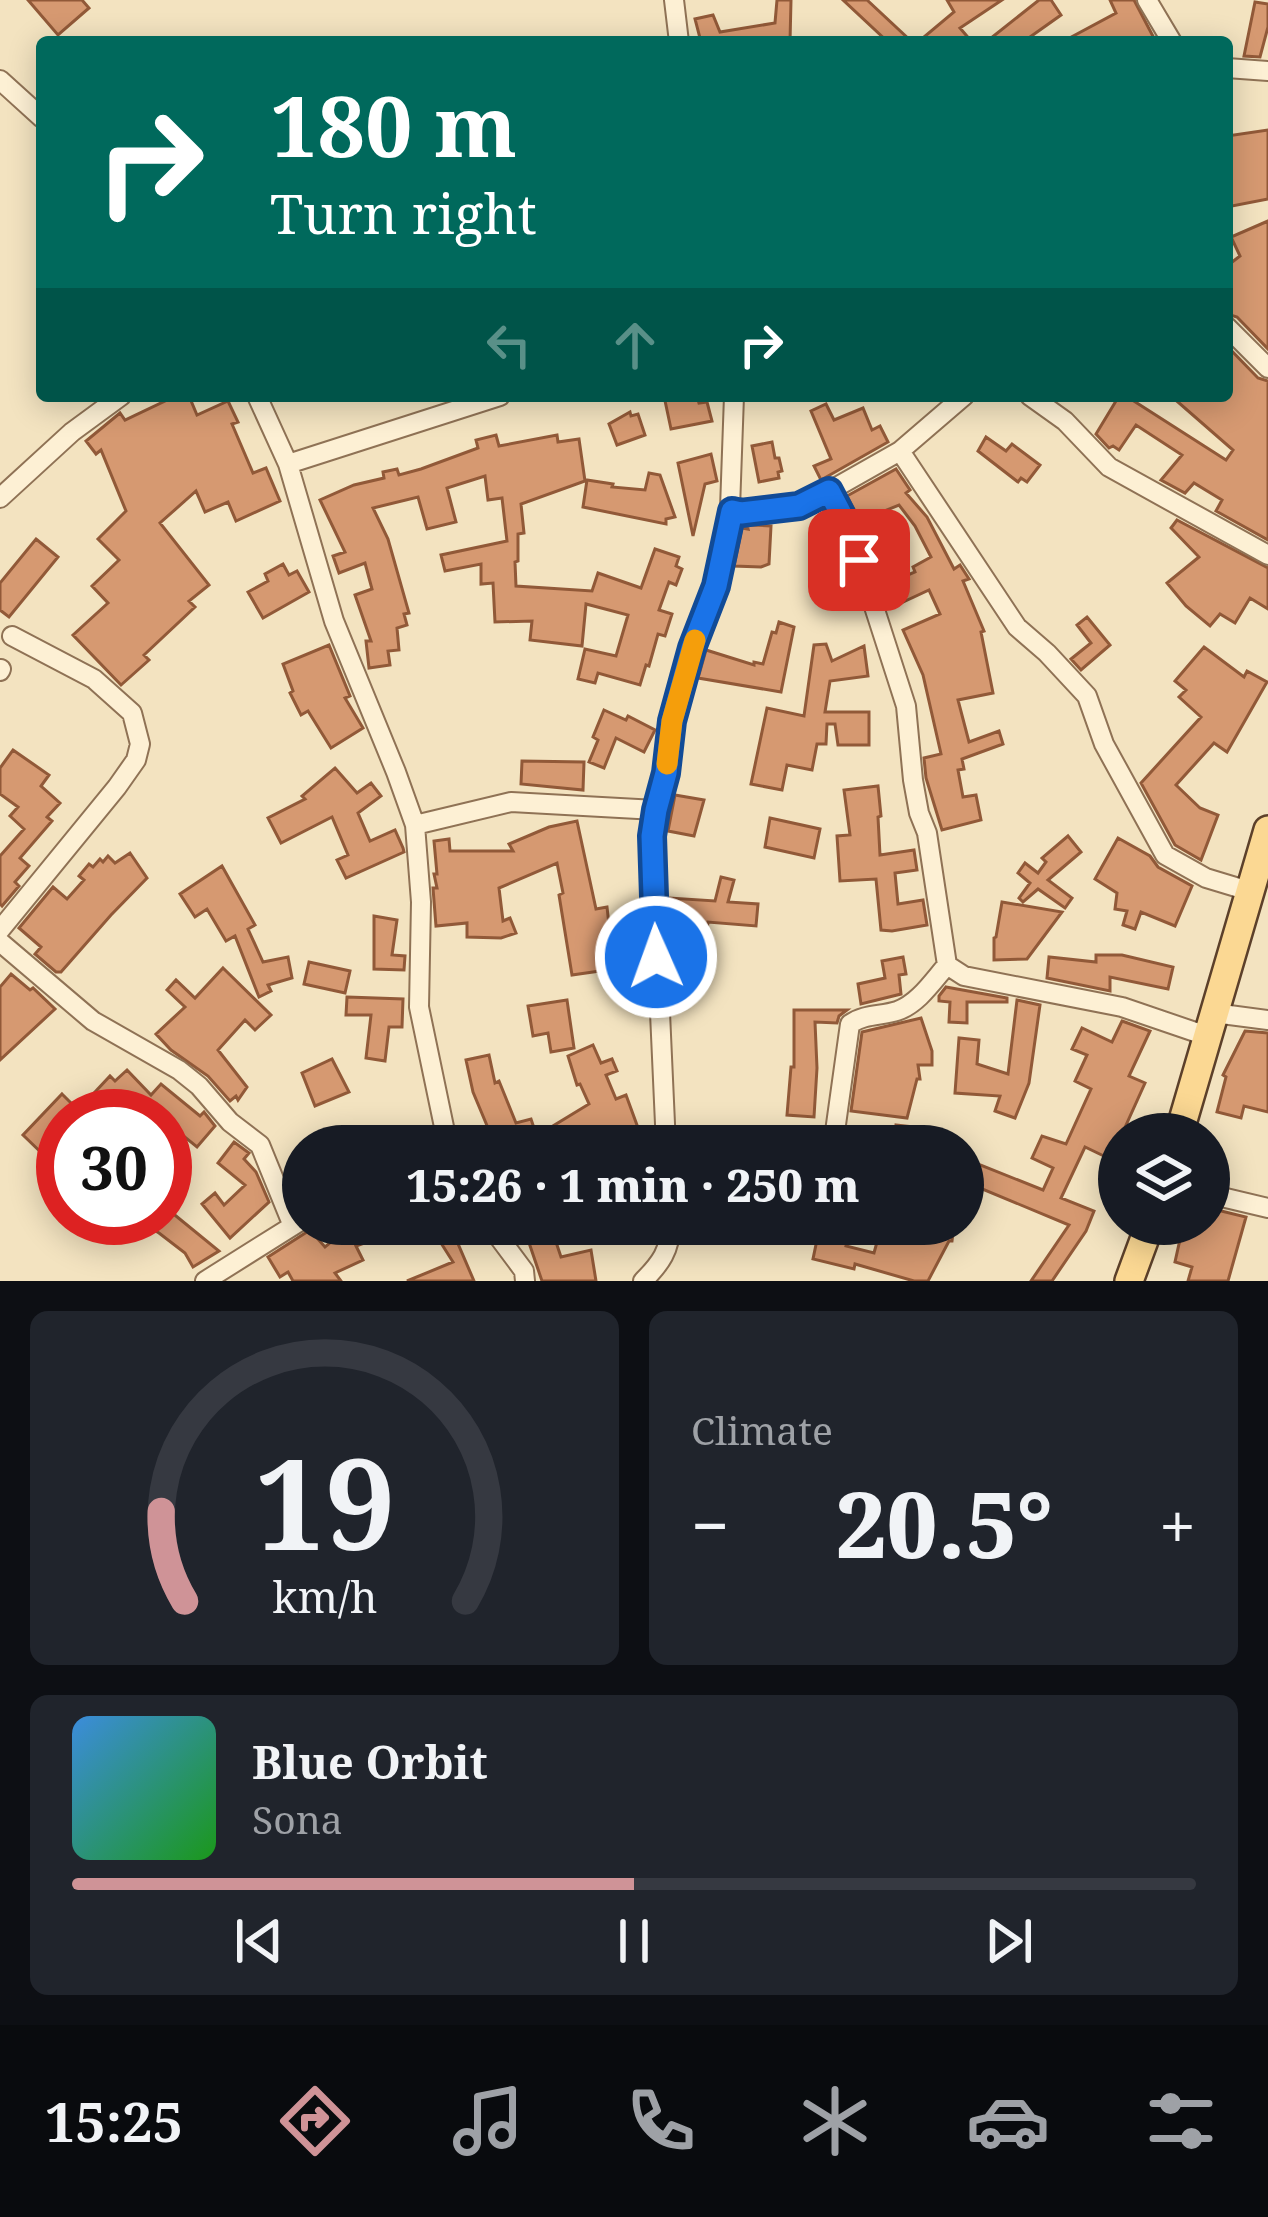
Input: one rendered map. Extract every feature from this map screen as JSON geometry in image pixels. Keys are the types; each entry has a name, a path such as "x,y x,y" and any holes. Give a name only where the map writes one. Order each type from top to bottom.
{"main road":[{"path":"1185,1113 1268,830"},
{"path":"1129,1281 1142,1245"}],"street":[{"path":"674,0 678,36"},
{"path":"1147,0 1168,36"},
{"path":"1233,68 1268,71"},
{"path":"0,80 36,113"},
{"path":"1233,333 1268,368"},
{"path":"0,498 72,432 113,402"},
{"path":"260,402 288,464 334,621 415,825 421,902 419,1007 444,1125"},
{"path":"288,464 481,402"},
{"path":"665,1125 652,836 672,721 692,648 716,586 732,511 734,402"},
{"path":"732,511 799,506 899,451 957,402"},
{"path":"1038,402 1065,421 1109,467 1268,555"},
{"path":"899,451 1017,628 1087,696 1104,744 1165,855 1206,878 1249,891"},
{"path":"829,491 849,529 906,706 913,780 927,832 947,965 964,976 1210,1025 1268,1020"},
{"path":"12,636 94,679 132,713 140,744 136,760 2,944 93,1021 189,1078 230,1122 260,1145 282,1190"},
{"path":"415,825 511,802 656,810"},
{"path":"836,1125 850,1024 910,1004 947,965"},
{"path":"1230,1199 1268,1208"},
{"path":"205,1281 282,1233"},
{"path":"505,1245 524,1270 525,1281"},
{"path":"643,1281 661,1263 668,1245"}],"building":[{"path":"28,0 82,0 89,8 58,35"},
{"path":"777,0 791,0 790,36 699,36 695,19 713,15 720,32 775,23"},
{"path":"843,0 867,0 906,36 882,36"},
{"path":"947,0 1002,0 960,28 967,36 925,36 954,12"},
{"path":"1039,0 1051,0 1061,15 1031,36 994,36"},
{"path":"1110,0 1134,0 1153,36 1073,36 1116,13"},
{"path":"1255,2 1268,4 1260,57 1244,56"},
{"path":"1268,130 1268,199 1233,206 1233,135"},
{"path":"1268,221 1268,349 1233,316 1233,261 1240,256 1233,236"},
{"path":"1233,352 1258,378 1268,381 1268,540 1216,511 1222,500 1194,483 1185,493 1161,480 1182,455 1136,425 1119,450 1109,448 1096,434 1115,402 1135,402 1226,460 1233,450 1178,402 1233,402"},
{"path":"163,402 192,402 197,415 228,402 238,422 232,424 253,473 266,468 280,501 236,521 228,502 205,512 196,491 160,523 209,585 189,601 195,607 144,655 149,660 121,685 73,635 108,603 92,586 119,560 98,539 126,511 101,450 96,454 86,441 120,413 125,420"},
{"path":"665,402 707,402 712,421 671,429"},
{"path":"826,404 834,420 863,408 872,430 880,426 888,442 821,480 814,466 831,459 811,411"},
{"path":"630,412 631,416 638,414 645,435 617,445 609,424"},
{"path":"496,435 499,446 557,435 558,442 579,439 585,481 521,504 524,533 518,534 516,586 592,591 598,573 641,588 655,549 679,557 676,566 682,569 676,585 669,582 659,610 672,614 665,636 658,634 640,685 598,673 595,683 578,679 585,649 616,656 628,615 586,604 582,646 530,640 532,621 495,622 493,583 481,584 481,564 445,571 441,555 507,541 502,498 488,500 485,476 447,488 456,522 427,529 418,497 373,508 388,539 409,613 404,614 407,625 397,628 399,650 388,651 390,665 369,668 366,641 371,641 355,595 372,589 365,563 339,573 333,556 345,552 320,500 384,478 383,472 397,469 399,475 478,448 476,440"},
{"path":"986,437 1006,451 1012,444 1040,465 1027,482 1021,478 1018,482 978,451"},
{"path":"772,442 782,471 779,478 759,482 752,446"},
{"path":"711,454 717,481 705,484 693,536 678,463"},
{"path":"896,469 954,569 960,565 969,579 963,581 984,631 993,693 958,700 969,742 999,731 1003,744 962,759 964,769 958,770 963,797 976,795 981,820 942,830 924,758 941,754 923,675 903,630 940,614 929,590 901,603 899,598 887,602 879,577 886,575 889,583 915,572 913,567 931,557 899,505 860,521 847,496"},
{"path":"649,473 660,475 675,517 666,519 666,524 583,507 587,480 645,490"},
{"path":"1177,520 1268,568 1268,609 1250,598 1235,623 1220,614 1210,626 1186,606 1167,583 1199,557 1171,528"},
{"path":"771,526 769,564 734,566 742,528"},
{"path":"36,539 58,557 9,617 0,610 0,583"},
{"path":"283,564 289,575 297,571 309,592 263,618 248,592 268,581 265,574"},
{"path":"1087,617 1110,645 1081,670 1071,659 1091,643 1077,625"},
{"path":"779,622 794,627 781,692 698,678 706,650 763,664"},
{"path":"826,644 832,661 864,646 868,676 830,681 825,712 869,712 869,745 838,745 835,724 827,724 826,744 817,744 812,770 787,765 782,790 751,784 767,708 804,716 814,645"},
{"path":"329,645 350,696 345,698 363,728 331,748 308,711 301,715 283,664"},
{"path":"1204,647 1244,677 1247,671 1267,682 1227,752 1214,743 1176,785 1200,808 1218,815 1201,860 1175,845 1141,783 1201,717 1179,697 1186,690 1175,681"},
{"path":"604,710 655,730 644,752 616,738 604,768 589,762"},
{"path":"13,750 49,775 41,786 60,803 47,817 52,821 20,858 29,866 2,906 0,856 24,829 10,816 18,807 0,794 0,768"},
{"path":"522,761 584,762 583,790 521,784"},
{"path":"335,768 357,793 371,783 381,796 358,813 370,841 395,830 404,852 346,878 337,860 348,855 332,817 281,843 268,818 305,799 302,796"},
{"path":"878,786 880,855 914,850 917,870 895,873 898,904 923,900 927,925 881,930 876,879 840,881 837,836 850,835 844,790"},
{"path":"675,795 704,800 694,836 668,831"},
{"path":"770,818 820,829 814,858 765,847"},
{"path":"577,821 596,909 607,907 614,969 572,975 557,863 499,888 503,921 510,918 516,933 501,938 467,937 467,923 436,926 434,841 449,839 450,851 513,851 509,844"},
{"path":"1068,836 1081,852 1048,880 1072,898 1065,908 1038,889 1023,902 1019,898 1030,883 1018,873 1025,863 1038,873 1046,862 1042,858"},
{"path":"1118,838 1192,886 1175,926 1141,912 1135,929 1123,925 1127,911 1115,909 1117,893 1095,879"},
{"path":"130,853 147,878 56,972 35,954 41,947 19,928 53,887 67,899 84,880 79,876 89,864 93,867 108,856 115,863"},
{"path":"222,866 255,925 248,929 263,962 288,957 292,978 268,985 271,991 259,997 235,936 226,941 207,909 195,917 180,894"},
{"path":"721,877 734,880 728,902 758,904 756,926 708,922 704,953 686,951 690,921 669,920 670,898 715,901"},
{"path":"1002,902 1062,912 1027,959 994,960"},
{"path":"374,916 397,920 392,955 405,956 404,970 374,969"},
{"path":"1096,955 1122,955 1173,967 1168,989 1110,977 1110,991 1047,978 1049,957 1096,962"},
{"path":"903,957 906,974 899,975 901,994 861,1004 858,984 885,978 882,961"},
{"path":"309,962 350,971 345,993 304,984"},
{"path":"223,968 271,1015 255,1030 245,1020 218,1050 247,1087 238,1100 236,1096 230,1101 208,1076 156,1034 185,1007 167,990 176,980 195,998"},
{"path":"11,974 55,1009 0,1060 0,987"},
{"path":"946,987 1007,998 1007,1002 967,1002 967,1023 949,1022 950,1002 939,1001"},
{"path":"347,997 403,999 402,1027 389,1027 385,1061 366,1058 371,1015 346,1015"},
{"path":"567,1000 574,1048 551,1052 548,1033 533,1036 528,1006"},
{"path":"1017,1000 1040,1005 1029,1083 1015,1118 995,1111 1000,1096 955,1093 959,1038 979,1040 977,1064 1008,1074"},
{"path":"794,1010 847,1010 837,1023 815,1022 814,1117 787,1115 794,1067"},
{"path":"921,1018 932,1065 918,1065 920,1079 907,1118 851,1111 862,1032"},
{"path":"1122,1021 1150,1031 1129,1076 1145,1083 1131,1113 1098,1113 1098,1153 1085,1147 1061,1198 1094,1211 1052,1281 1031,1281 1069,1225 984,1190 984,1166 1043,1190 1053,1168 1032,1158 1042,1136 1066,1144 1091,1089 1075,1081 1087,1055 1072,1049 1082,1028 1112,1042"},
{"path":"1245,1031 1268,1033 1268,1112 1244,1106 1241,1118 1217,1112 1223,1075"},
{"path":"593,1045 601,1063 612,1059 617,1071 606,1075 616,1099 626,1095 637,1125 555,1125 589,1104 568,1056"},
{"path":"489,1055 495,1083 499,1081 516,1123 531,1119 533,1125 487,1125 466,1060"},
{"path":"332,1059 349,1092 315,1106 302,1073"},
{"path":"127,1070 145,1089 98,1089 110,1076 115,1081"},
{"path":"192,1109 200,1116 204,1112 215,1126 197,1147 192,1143"},
{"path":"36,1121 36,1148 23,1135"},
{"path":"234,1142 249,1153 244,1159 256,1172 269,1202 230,1238 202,1204 215,1193 224,1205 245,1185 218,1163"},
{"path":"1230,1213 1246,1217 1228,1281 1188,1281 1192,1267 1175,1262 1179,1245 1230,1245"},
{"path":"192,1229 219,1251 193,1267 175,1245 192,1245"},
{"path":"287,1245 359,1245 363,1260 335,1273 341,1281 293,1281 288,1272 280,1277 268,1257"},
{"path":"442,1245 459,1245 474,1281 407,1281 453,1262"},
{"path":"530,1245 557,1245 561,1257 591,1250 596,1281 542,1281"},
{"path":"816,1245 846,1245 874,1253 876,1245 947,1245 928,1281 813,1259"}],"slow traffic":[{"path":"667,764 672,721 695,640"}],"route":[{"path":"656,957 652,836 656,810 672,721 692,648 716,586 732,511 799,506 829,491 859,560"}]}
